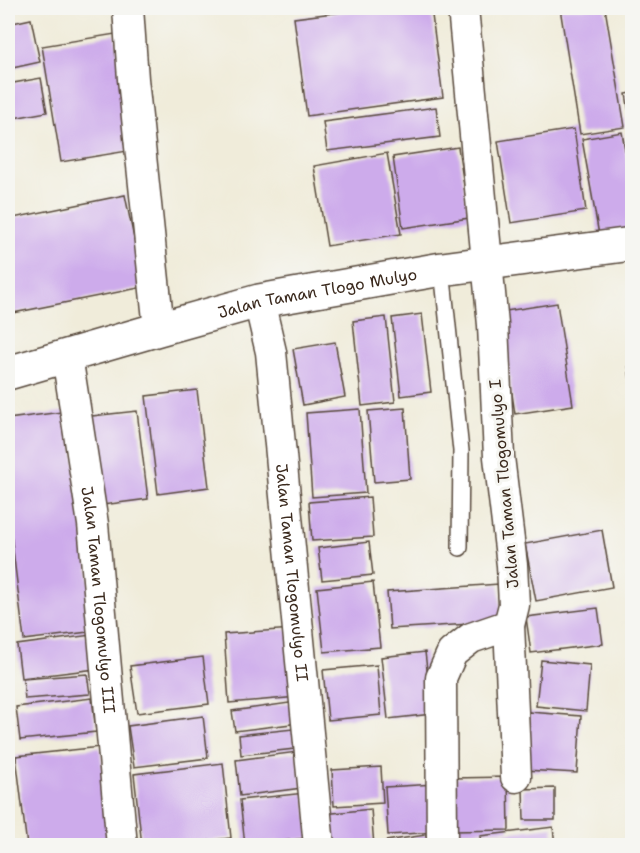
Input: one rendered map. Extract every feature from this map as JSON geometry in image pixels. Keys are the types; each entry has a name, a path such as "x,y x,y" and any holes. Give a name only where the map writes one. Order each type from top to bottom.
{"street":[{"path":"128,8 133,79 159,329"},
{"name":"Jalan Taman Tlogomulyo I","path":"463,8 493,325 499,457 512,565 514,605 509,625 516,777"},
{"name":"Jalan Taman Tlogo Mulyo","path":"8,373 259,301 487,262 633,244"},
{"name":"Jalan Taman Tlogomulyo II","path":"259,301 271,352 319,846"},
{"name":"Jalan Taman Tlogomulyo III","path":"67,356 93,524 122,846"},
{"path":"442,846 441,678 452,653 471,638 509,625"}],"lane":[{"path":"442,269 461,451 460,548"}],"building":[{"path":"373,8 431,8 443,97 307,116 294,18"},
{"path":"560,8 605,8 625,127 580,134"},
{"path":"31,19 40,62 8,69 8,24"},
{"path":"115,34 134,150 61,162 42,46"},
{"path":"41,78 47,112 8,119 8,84"},
{"path":"632,93 632,124 631,124 626,94"},
{"path":"436,107 440,137 327,151 323,122"},
{"path":"574,129 586,211 511,223 498,141"},
{"path":"622,132 632,190 632,228 599,235 582,139"},
{"path":"458,147 469,218 403,228 393,157"},
{"path":"387,153 401,234 327,246 314,166"},
{"path":"125,195 144,287 8,314 8,219"},
{"path":"557,303 573,405 515,414 500,312"},
{"path":"422,314 431,392 401,396 392,318"},
{"path":"386,317 395,402 362,406 353,321"},
{"path":"335,342 345,397 303,405 293,349"},
{"path":"628,363 632,363 632,390 631,390"},
{"path":"197,390 209,487 158,494 146,396"},
{"path":"405,408 410,479 374,482 368,411"},
{"path":"360,409 366,493 312,497 306,413"},
{"path":"69,411 96,631 24,640 8,509 8,419"},
{"path":"137,411 148,499 95,506 83,417"},
{"path":"370,497 373,537 312,541 309,502"},
{"path":"602,530 612,587 536,601 525,544"},
{"path":"369,542 373,575 322,580 318,548"},
{"path":"373,582 380,647 324,652 317,588"},
{"path":"499,584 502,622 390,629 387,592"},
{"path":"598,608 603,644 531,653 526,617"},
{"path":"293,629 298,697 229,703 224,634"},
{"path":"91,635 96,669 21,678 17,645"},
{"path":"425,652 432,714 388,719 381,657"},
{"path":"203,657 209,704 137,713 130,666"},
{"path":"541,660 590,665 586,711 536,706"},
{"path":"377,665 381,715 328,720 323,670"},
{"path":"87,674 90,694 25,699 23,679"},
{"path":"92,698 96,732 20,740 16,707"},
{"path":"296,702 299,723 235,731 232,711"},
{"path":"529,712 581,716 577,773 525,770"},
{"path":"203,716 208,758 134,767 128,726"},
{"path":"302,728 304,748 241,755 239,735"},
{"path":"100,747 112,846 27,846 16,756"},
{"path":"297,752 302,788 240,796 236,760"},
{"path":"223,763 231,838 165,846 142,846 134,774"},
{"path":"381,767 383,803 334,806 332,770"},
{"path":"508,777 509,830 453,831 452,778"},
{"path":"435,784 438,832 388,835 385,787"},
{"path":"555,788 555,820 524,820 523,789"},
{"path":"305,793 310,838 245,845 240,800"},
{"path":"371,809 374,846 327,846 324,814"},
{"path":"553,827 555,846 481,846 480,836"},
{"path":"432,834 434,846 386,846 386,841"}]}
